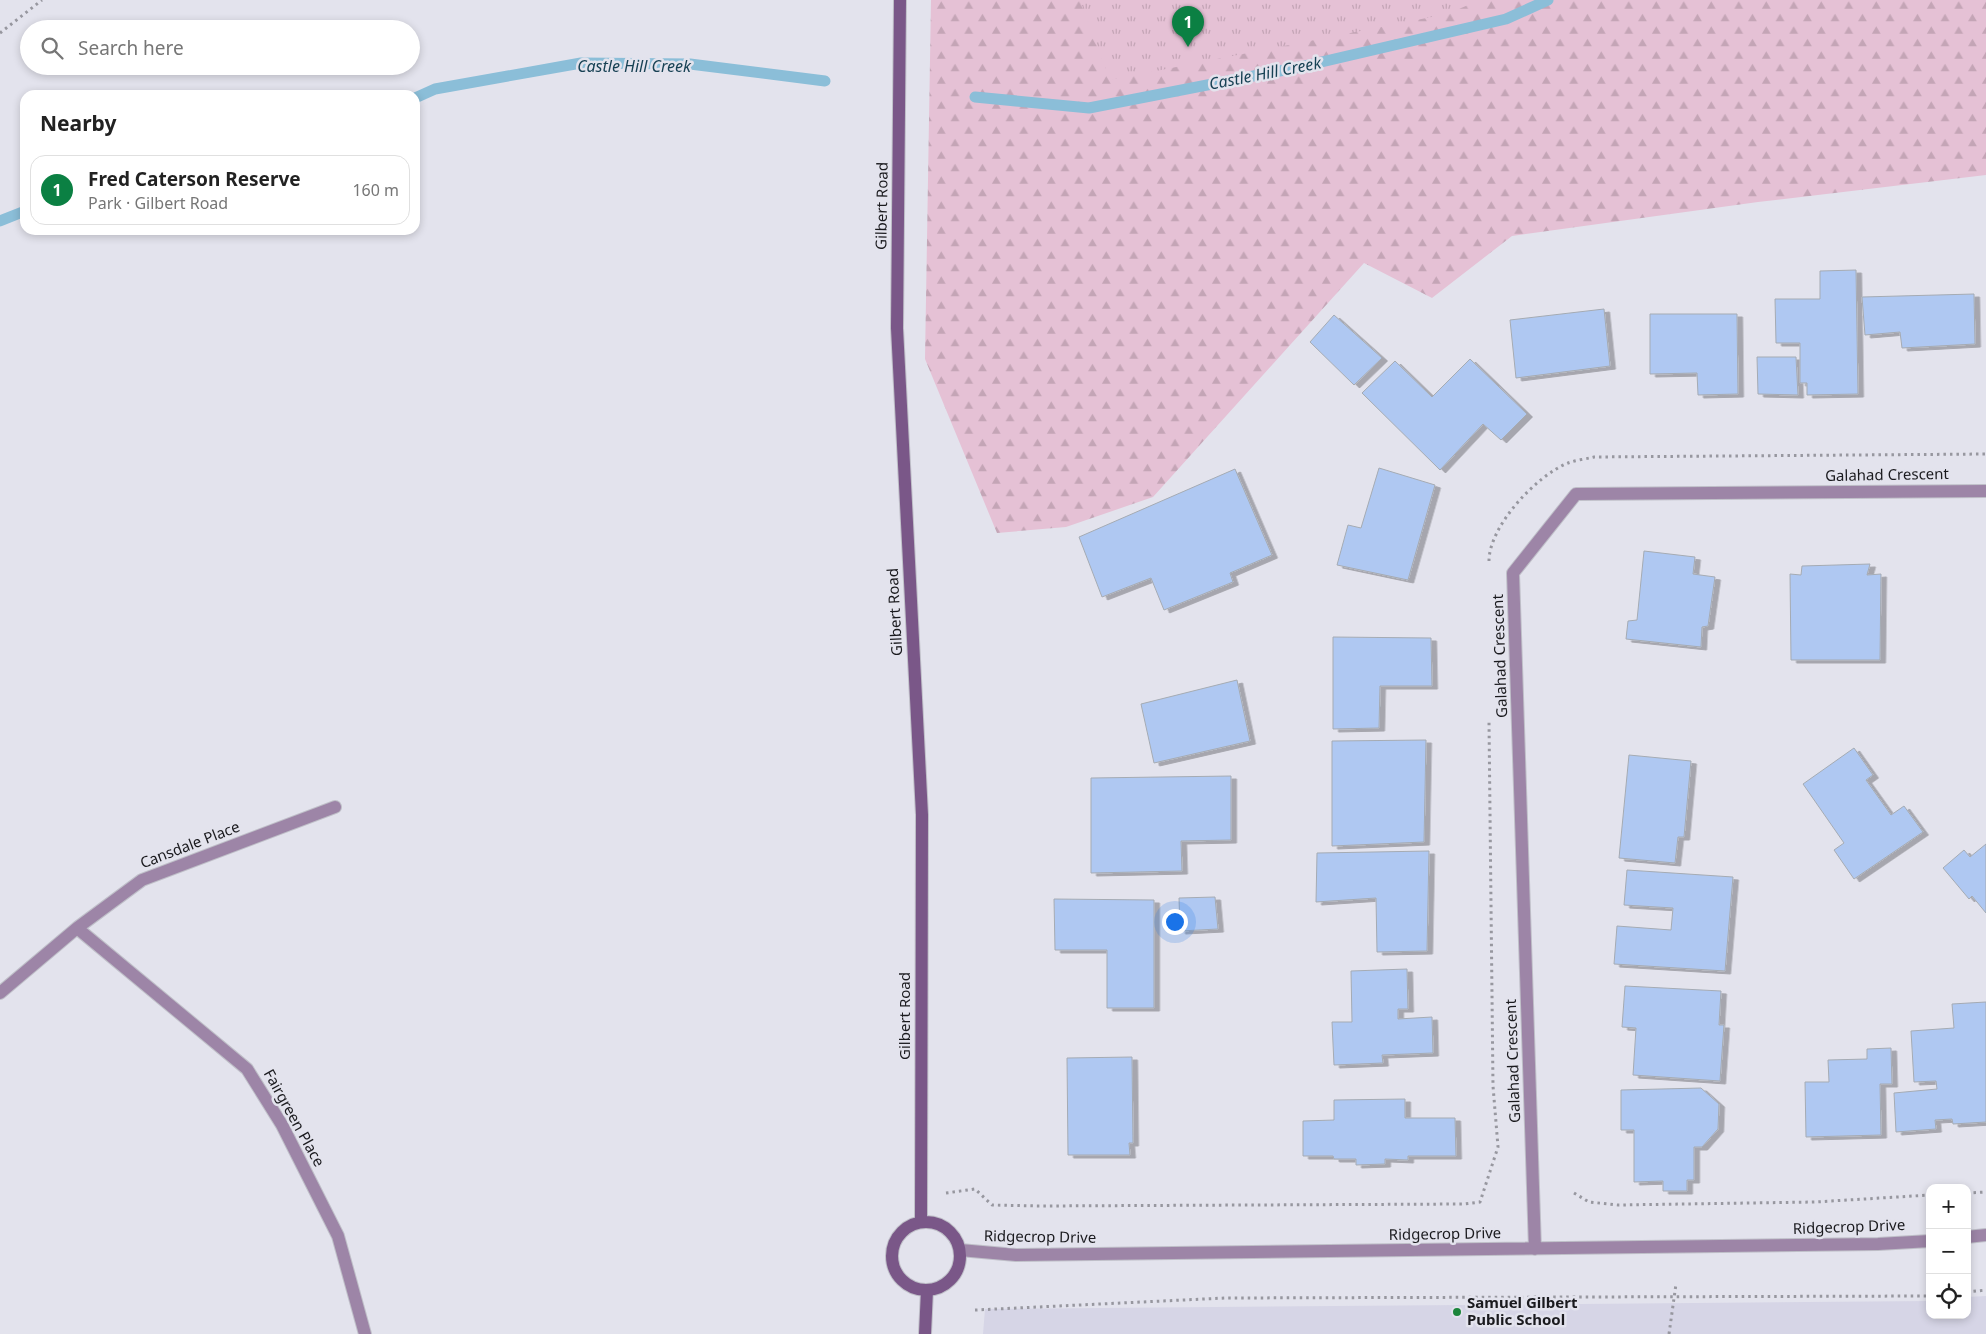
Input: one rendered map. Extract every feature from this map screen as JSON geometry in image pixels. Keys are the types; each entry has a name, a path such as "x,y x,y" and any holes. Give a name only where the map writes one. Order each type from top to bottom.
{"main road":[{"name":"Gilbert Road","path":"900,0 897,328 922,815 921,1222"},
{"path":"921,1222 933,1222 945,1227 956,1240 960,1250 958,1269 952,1279 936,1289 918,1290 904,1282 892,1263 892,1251 896,1240 903,1231 921,1222"},
{"path":"925,1334 927,1290"}],"street":[{"name":"Galahad Crescent","path":"1535,1249 1513,573 1576,494 1986,491"},
{"name":"Cansdale Place","path":"0,993 77,928 142,880 335,807"},
{"name":"Fairgreen Place","path":"77,928 247,1069 282,1125 338,1236 365,1334"},
{"path":"1971,1237 1986,1235"},
{"name":"Ridgecrop Drive","path":"960,1250 1016,1255 1878,1244 1926,1241"}],"path":[{"path":"0,33 42,0"},
{"path":"1489,562 1489,552 1498,530 1516,504 1543,477 1568,463 1604,457 1986,454"},
{"path":"921,1197 975,1189 992,1205 1454,1204 1480,1202 1498,1148 1493,1076 1490,712"},
{"path":"1574,1192 1588,1202 1618,1205 1815,1202 1926,1195"},
{"path":"1971,1193 1986,1192"},
{"path":"1669,1334 1676,1284"},
{"path":"1971,1292 1986,1290"},
{"path":"975,1310 1226,1298 1926,1296"}],"shaded area":[{"name":"Samuel Gilbert Public School","path":"1986,1296 1986,1334 983,1334 985,1309 1926,1301 1926,1319 1971,1319 1971,1297"}],"green space":[{"path":"931,0 1986,0 1986,175 1758,202 1512,236 1432,298 1364,263 1153,497 1066,527 997,533 925,359"},
{"path":"1080,0 1480,0 1447,14 1110,80"}],"building":[{"path":"1856,270 1858,394 1807,395 1807,383 1800,383 1800,343 1776,343 1775,299 1820,299 1820,271"},
{"path":"1974,294 1975,344 1902,348 1900,332 1865,335 1862,297"},
{"path":"1604,309 1610,366 1516,378 1510,320"},
{"path":"1650,314 1737,314 1738,394 1698,395 1697,373 1650,374"},
{"path":"1334,315 1382,358 1354,385 1310,342"},
{"path":"1757,357 1796,357 1798,395 1758,394"},
{"path":"1470,359 1527,414 1501,440 1483,424 1440,470 1362,393 1395,361 1432,397"},
{"path":"1379,468 1435,485 1408,580 1337,565 1348,525 1361,528"},
{"path":"1235,469 1272,555 1230,573 1233,582 1164,610 1151,578 1102,597 1079,537"},
{"path":"1644,551 1695,557 1693,574 1715,577 1708,626 1702,627 1701,647 1626,639 1628,621 1637,620"},
{"path":"1870,564 1867,575 1881,574 1880,660 1791,660 1790,574 1801,575 1802,566"},
{"path":"1333,637 1431,638 1432,686 1380,686 1379,728 1333,729"},
{"path":"1237,680 1250,741 1154,763 1141,704"},
{"path":"1426,740 1424,842 1332,846 1332,741"},
{"path":"1854,748 1873,775 1866,780 1891,815 1904,806 1923,832 1854,879 1834,850 1844,843 1803,784"},
{"path":"1629,755 1691,761 1684,837 1678,837 1675,863 1619,858"},
{"path":"1231,776 1231,840 1181,841 1182,871 1091,873 1091,778"},
{"path":"1986,844 1986,913 1972,896 1969,899 1943,868 1964,850 1970,857"},
{"path":"1429,851 1427,951 1377,952 1376,898 1316,902 1317,853"},
{"path":"1627,870 1733,877 1725,971 1614,964 1617,926 1671,930 1673,908 1624,905"},
{"path":"1215,897 1218,929 1180,931 1179,898"},
{"path":"1054,899 1154,900 1154,1008 1107,1008 1107,950 1055,950"},
{"path":"1407,969 1408,1009 1398,1009 1398,1019 1432,1017 1433,1053 1382,1055 1383,1063 1334,1065 1332,1022 1352,1022 1351,971"},
{"path":"1625,986 1721,991 1719,1025 1724,1025 1720,1081 1633,1075 1636,1028 1622,1027"},
{"path":"1986,1002 1986,1122 1953,1124 1952,1119 1935,1120 1936,1129 1896,1132 1894,1093 1937,1089 1936,1081 1914,1082 1911,1031 1954,1028 1952,1004"},
{"path":"1891,1048 1892,1084 1880,1084 1881,1135 1806,1137 1805,1082 1829,1082 1828,1060 1867,1059 1867,1049"},
{"path":"1132,1057 1133,1143 1129,1143 1130,1155 1068,1155 1067,1058"},
{"path":"1701,1088 1719,1104 1718,1129 1702,1147 1694,1147 1694,1180 1687,1180 1687,1191 1663,1191 1663,1181 1634,1182 1634,1130 1621,1130 1621,1090"},
{"path":"1405,1099 1405,1118 1455,1118 1456,1156 1408,1156 1408,1160 1385,1159 1385,1164 1356,1165 1356,1159 1334,1159 1333,1156 1303,1156 1303,1121 1334,1120 1334,1100"}],"waterway":[{"name":"Castle Hill Creek","path":"975,97 1089,108 1300,67 1506,19 1548,0"},
{"name":"Castle Hill Creek","path":"420,96 435,89 581,63 690,64 825,81"},
{"name":"Castle Hill Creek","path":"0,221 20,213"}],"place":[{"name":"Fred Caterson Reserve","path":"1188,47"},
{"name":"Samuel Gilbert Public School","path":"1457,1312"}]}
